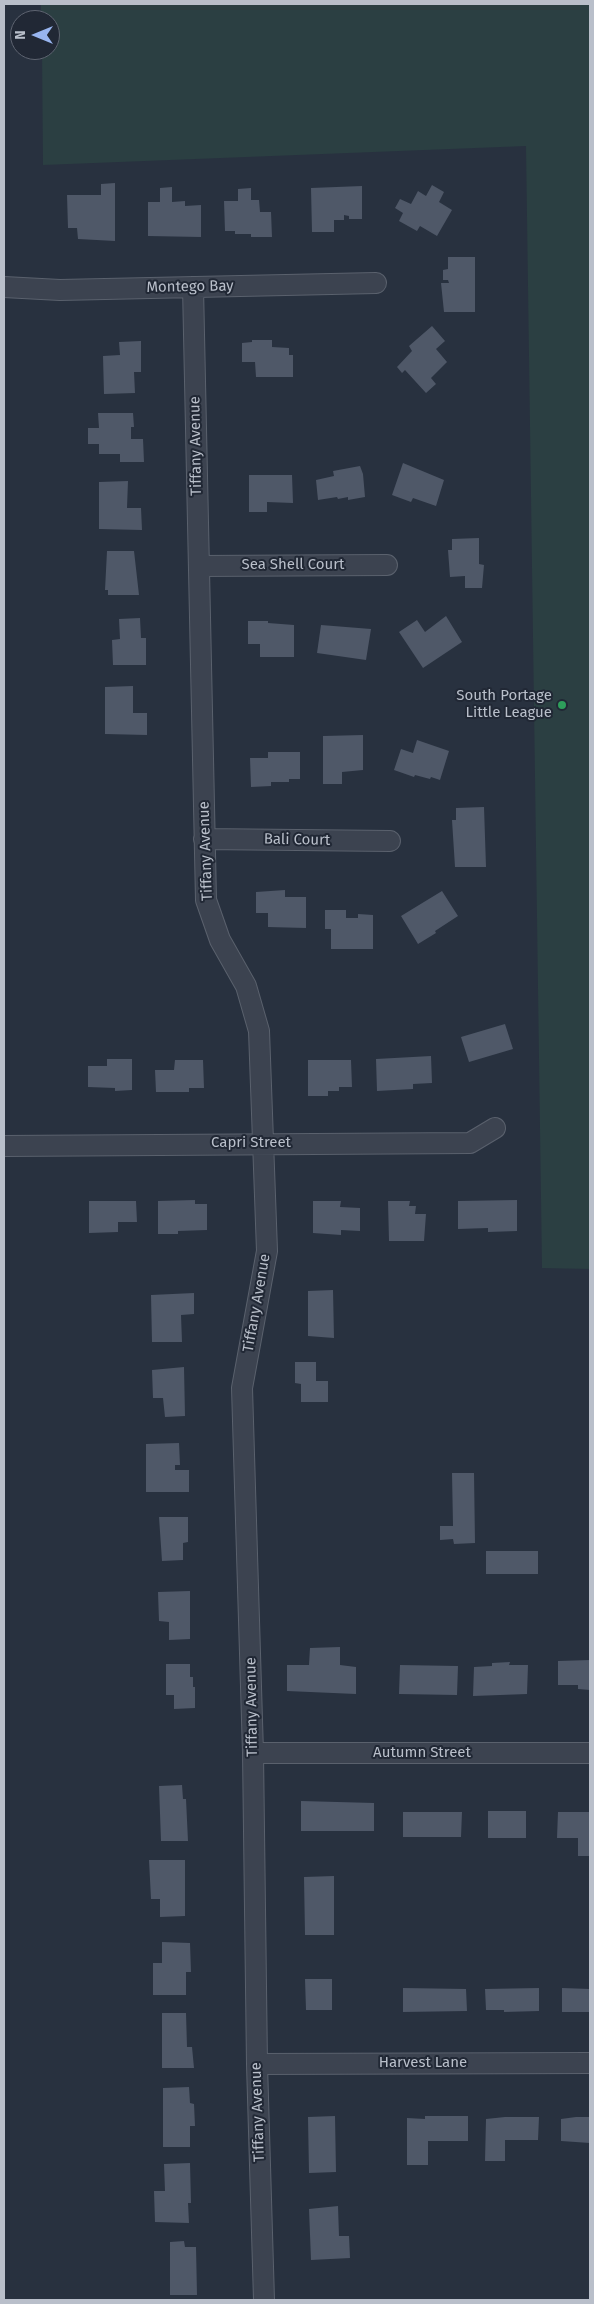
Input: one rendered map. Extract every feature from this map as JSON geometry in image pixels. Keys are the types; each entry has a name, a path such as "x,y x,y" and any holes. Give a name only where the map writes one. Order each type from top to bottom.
{"street":[{"name":"Montego Bay","path":"4,287 60,290 376,283"},
{"name":"Tiffany Avenue","path":"193,287 206,900 220,940 246,986 259,1031 267,1251 242,1388 254,1753 257,2064 264,2300"},
{"name":"Sea Shell Court","path":"199,566 387,565"},
{"name":"Bali Court","path":"204,839 390,841"},
{"name":"Capri Street","path":"4,1146 470,1143 495,1128"},
{"name":"Autumn Street","path":"254,1753 590,1753"},
{"name":"Harvest Lane","path":"257,2064 590,2063"}],"green space":[{"path":"41,4 590,4 590,1269 542,1268 526,146 43,165 42,60 60,60 60,10 41,10"}],"building":[{"path":"115,183 115,241 78,239 77,228 68,228 67,195 101,195 101,184"},
{"path":"432,185 444,192 439,202 452,210 437,236 420,226 417,231 399,221 403,213 395,208 400,199 411,204 418,191 426,196"},
{"path":"362,186 362,219 349,219 349,216 344,215 344,220 334,220 334,232 312,232 311,188"},
{"path":"172,187 172,202 185,201 185,206 201,205 201,237 148,236 148,202 160,202 160,188"},
{"path":"251,188 251,200 259,200 260,212 271,212 272,237 251,237 251,234 235,234 235,231 225,231 224,201 238,201 238,189"},
{"path":"448,257 475,257 475,312 444,312 441,283 449,283 448,280 443,280 443,270 448,269"},
{"path":"432,326 445,341 436,349 447,362 431,378 436,384 426,393 405,370 402,373 397,367 412,351 409,346"},
{"path":"252,340 272,340 272,347 289,348 289,355 293,355 293,377 256,377 255,362 242,362 242,343 252,342"},
{"path":"141,341 141,372 134,372 135,393 104,394 103,356 120,355 119,342"},
{"path":"98,413 133,413 134,427 131,427 131,439 143,439 144,462 120,462 120,454 99,454 99,444 88,444 88,428 99,428"},
{"path":"403,463 444,480 436,506 413,498 411,502 392,495"},
{"path":"360,466 363,474 365,497 348,500 348,497 338,499 337,497 318,500 316,480 334,476 333,471"},
{"path":"249,475 292,475 293,503 267,502 267,512 249,512"},
{"path":"128,481 127,508 141,508 142,530 99,529 99,482"},
{"path":"479,538 479,564 484,565 482,588 465,588 465,576 450,577 448,550 452,550 452,539"},
{"path":"107,551 134,551 139,595 108,595 108,590 105,590"},
{"path":"446,616 462,642 423,668 399,632 417,620 425,632"},
{"path":"140,618 141,638 146,638 146,665 113,665 112,640 120,639 119,619"},
{"path":"248,621 268,621 268,623 294,625 294,657 260,657 260,644 248,644"},
{"path":"321,625 371,629 366,660 317,653"},
{"path":"133,686 133,713 147,713 147,735 105,734 105,687"},
{"path":"363,735 363,770 342,772 342,784 323,784 323,736"},
{"path":"417,740 449,751 440,780 415,775 414,777 394,770 401,749 413,753"},
{"path":"268,752 300,752 300,779 289,779 289,782 271,782 271,786 251,787 250,758 268,758"},
{"path":"484,807 486,867 455,867 452,820 456,820 456,808"},
{"path":"285,890 285,897 306,897 306,928 268,927 268,913 256,913 256,892"},
{"path":"442,891 458,916 418,944 401,916"},
{"path":"325,910 346,910 346,918 358,918 358,914 373,915 373,949 331,949 331,929 325,929"},
{"path":"505,1024 513,1049 469,1062 461,1037"},
{"path":"431,1056 432,1083 413,1084 413,1089 377,1091 376,1059"},
{"path":"107,1059 132,1059 132,1090 115,1091 115,1088 88,1087 88,1066 107,1066"},
{"path":"175,1060 203,1060 204,1088 189,1088 189,1092 156,1092 155,1070 174,1070"},
{"path":"308,1060 351,1060 352,1087 339,1087 339,1091 328,1091 328,1096 308,1096"},
{"path":"195,1200 195,1204 207,1204 207,1230 178,1231 178,1234 158,1234 158,1201"},
{"path":"517,1200 517,1231 488,1232 488,1228 458,1229 458,1201"},
{"path":"89,1201 136,1201 137,1222 118,1222 118,1232 89,1233"},
{"path":"313,1201 341,1201 340,1207 360,1208 360,1231 341,1230 341,1235 313,1233"},
{"path":"388,1201 410,1201 409,1206 416,1206 415,1214 426,1214 424,1241 389,1241"},
{"path":"333,1290 334,1338 308,1336 308,1291"},
{"path":"194,1293 194,1314 181,1315 182,1342 152,1342 151,1295"},
{"path":"295,1362 316,1362 316,1381 328,1381 328,1402 301,1402 301,1384 295,1383"},
{"path":"184,1367 185,1416 165,1417 163,1398 153,1398 152,1370"},
{"path":"179,1443 180,1465 175,1465 175,1470 189,1470 189,1492 146,1492 146,1444"},
{"path":"452,1473 474,1473 475,1543 454,1544 453,1539 440,1540 440,1526 453,1526"},
{"path":"159,1517 188,1517 188,1542 183,1543 183,1560 162,1561"},
{"path":"486,1551 538,1551 538,1574 486,1574"},
{"path":"190,1591 190,1639 169,1640 169,1622 159,1621 158,1592"},
{"path":"340,1647 340,1665 356,1667 356,1694 287,1691 287,1665 309,1665 310,1648"},
{"path":"590,1660 590,1690 578,1689 578,1685 558,1685 558,1661"},
{"path":"510,1662 509,1665 528,1665 527,1694 473,1696 474,1667"},
{"path":"166,1664 190,1664 190,1677 193,1677 193,1687 195,1687 195,1708 174,1709 174,1695 166,1695"},
{"path":"400,1665 458,1666 457,1695 399,1694"},
{"path":"182,1785 183,1799 186,1799 188,1841 161,1841 159,1786"},
{"path":"301,1801 374,1803 374,1831 301,1831"},
{"path":"488,1811 526,1811 526,1838 488,1838"},
{"path":"403,1812 462,1812 461,1837 403,1837"},
{"path":"558,1812 590,1812 590,1856 578,1856 578,1838 557,1838"},
{"path":"149,1860 185,1860 185,1916 160,1917 160,1899 151,1899"},
{"path":"334,1876 334,1935 305,1935 304,1877"},
{"path":"162,1942 190,1943 191,1972 186,1972 186,1995 153,1995 153,1963 162,1963"},
{"path":"305,1979 332,1979 332,2010 306,2010"},
{"path":"403,1988 466,1989 467,2011 403,2012"},
{"path":"539,1988 539,2011 504,2012 504,2010 486,2010 485,1989"},
{"path":"562,1988 590,1989 590,2012 562,2012"},
{"path":"162,2013 186,2013 187,2047 192,2047 194,2068 162,2068"},
{"path":"189,2087 190,2103 194,2104 195,2126 190,2126 190,2147 163,2147 163,2088"},
{"path":"335,2116 336,2172 309,2173 308,2117"},
{"path":"425,2116 468,2116 468,2141 428,2141 428,2165 407,2165 407,2118 425,2119"},
{"path":"539,2117 538,2140 505,2140 505,2161 485,2161 486,2119"},
{"path":"590,2117 590,2143 561,2141 561,2119"},
{"path":"190,2163 191,2203 188,2203 189,2223 155,2222 154,2191 165,2191 164,2164"},
{"path":"338,2206 339,2236 349,2236 350,2258 311,2260 309,2209"},
{"path":"184,2241 185,2247 196,2247 197,2295 170,2295 170,2242"}],"place":[{"name":"South Portage Little League","path":"562,705"}]}
